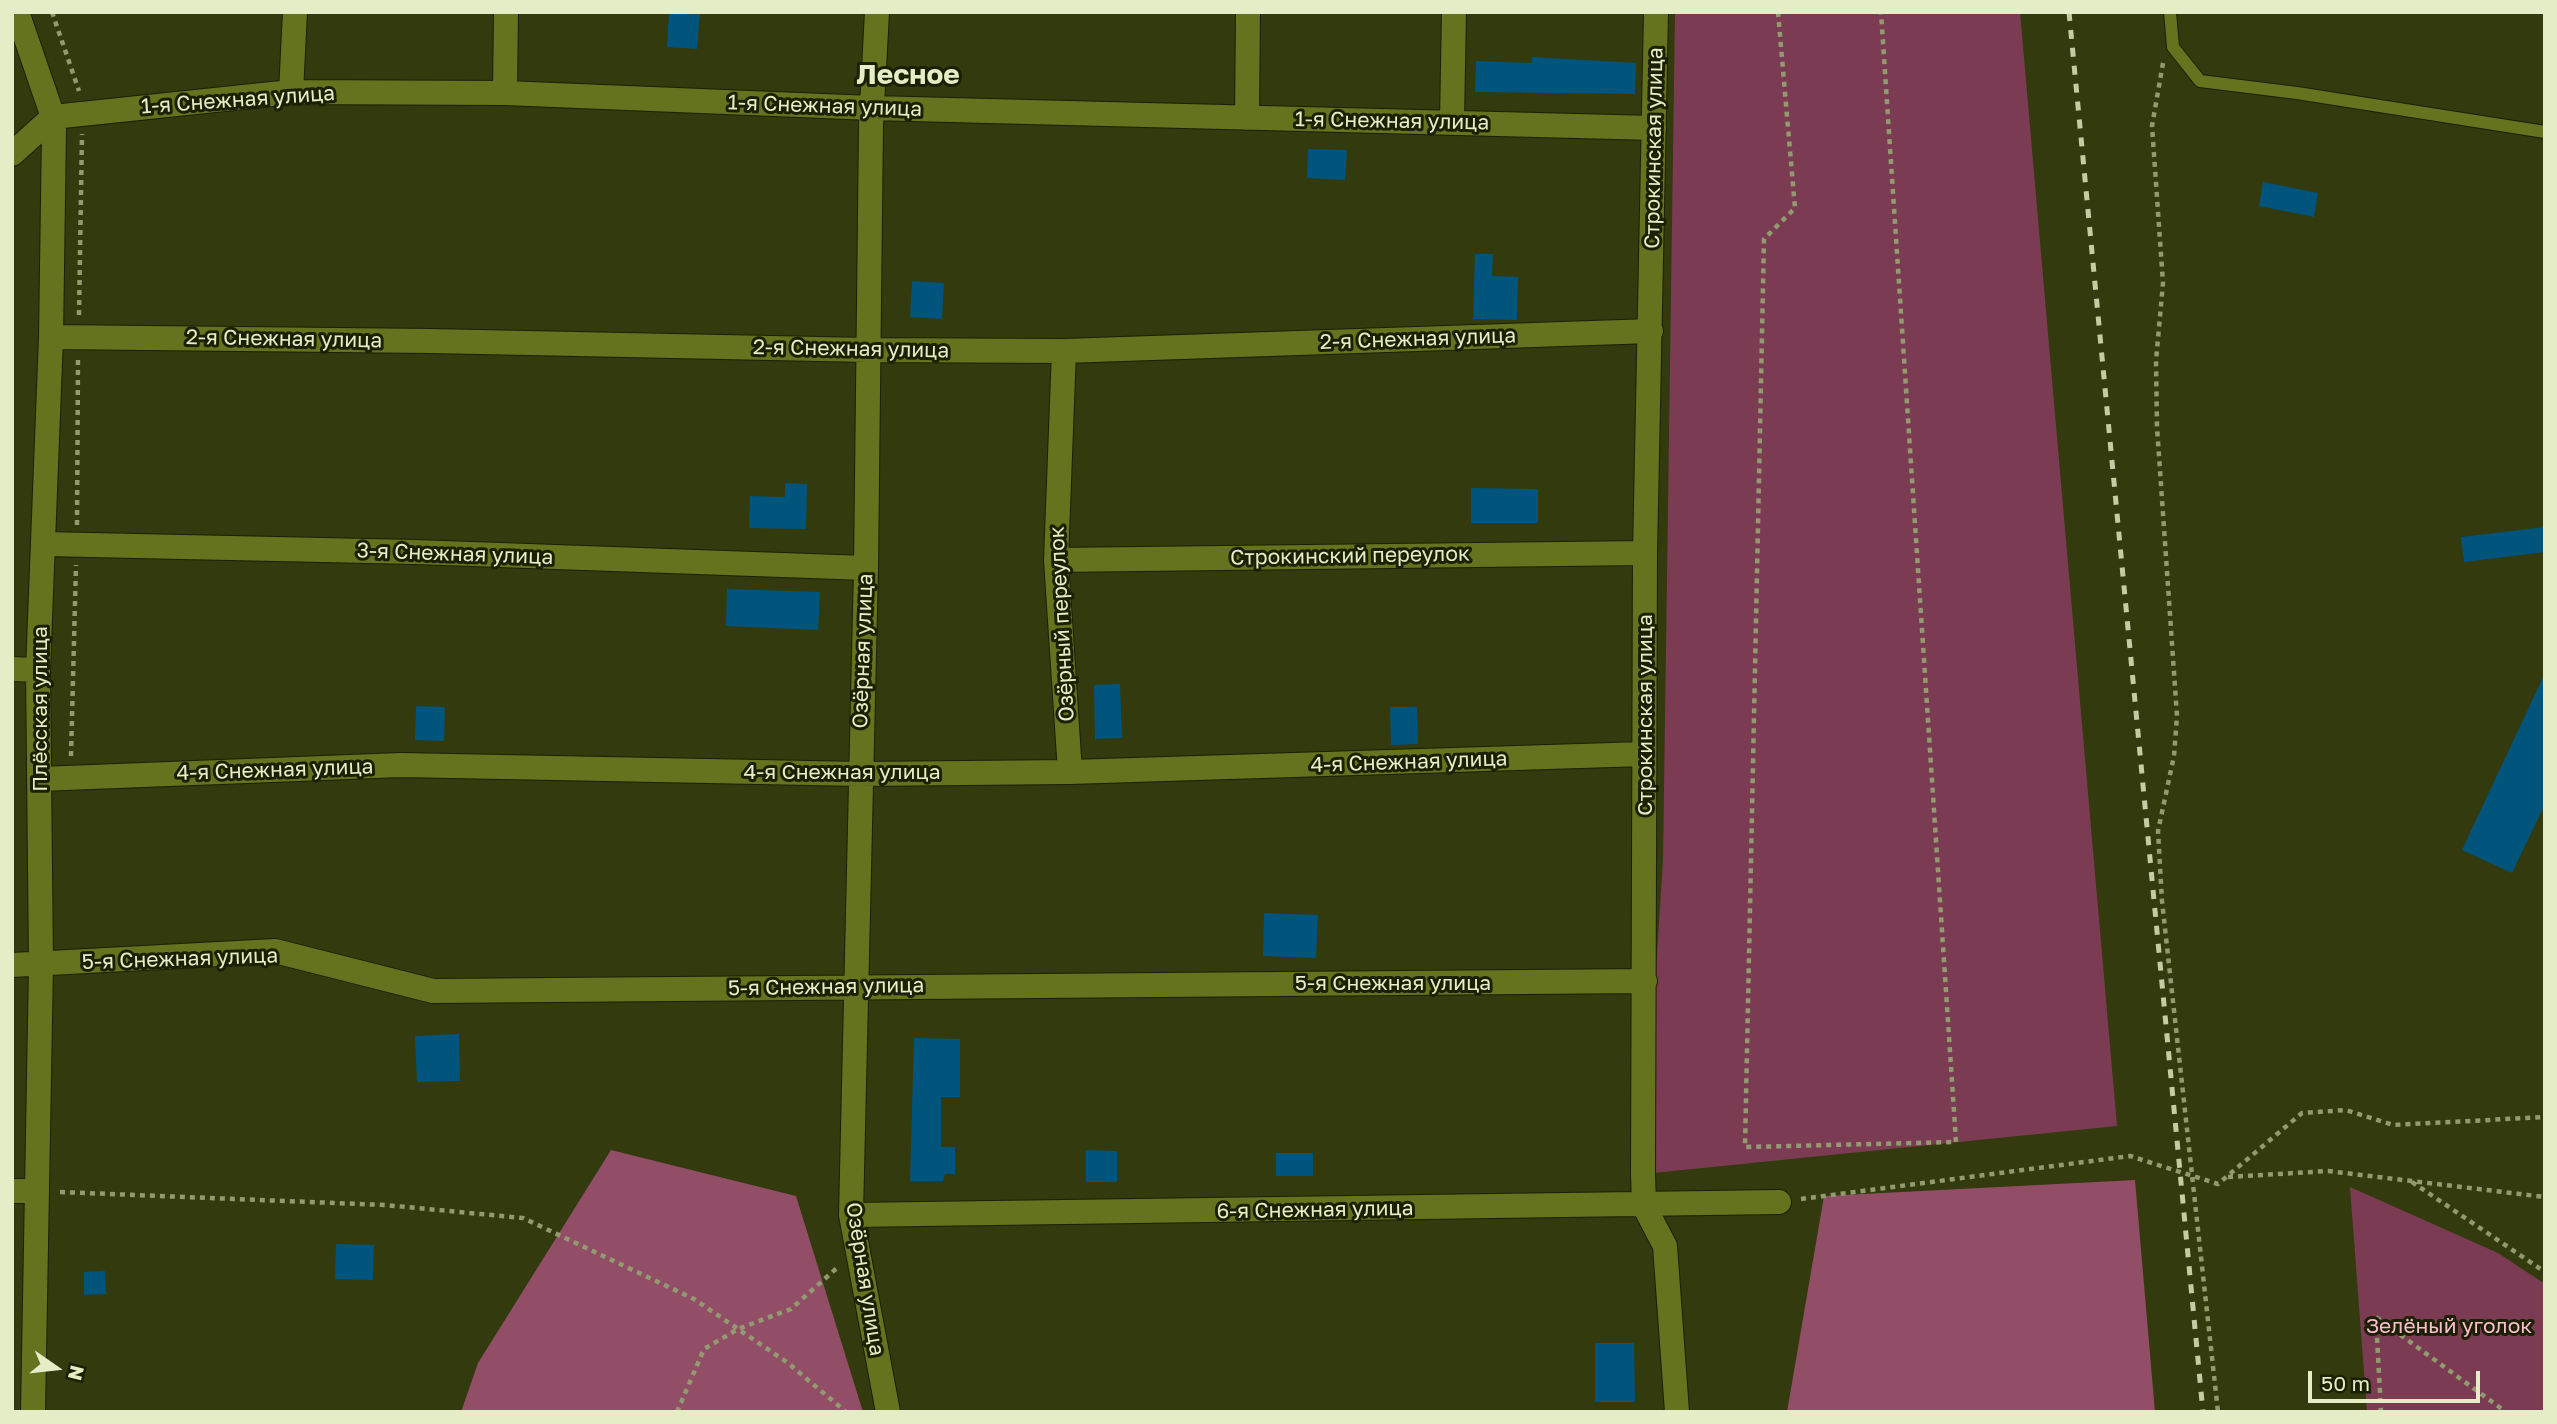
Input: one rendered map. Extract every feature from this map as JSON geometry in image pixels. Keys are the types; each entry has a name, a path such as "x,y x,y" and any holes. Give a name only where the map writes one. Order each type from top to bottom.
{"street":[{"name":"Плёсская улица","path":"17,12 53,117 51,337 38,670 41,965 33,1412"},
{"path":"291,92 295,12"},
{"path":"505,93 506,12"},
{"name":"Озёрная улица","path":"877,12 872,108 866,568 851,1215 888,1412"},
{"path":"1247,118 1248,12"},
{"path":"1452,121 1454,12"},
{"name":"Строкинская улица","path":"1656,12 1645,553 1644,1206 1665,1246 1677,1412"},
{"name":"1-я Снежная улица","path":"53,117 291,92 505,93 872,108 1654,128"},
{"path":"12,154 53,117"},
{"name":"2-я Снежная улица","path":"51,337 868,351 1064,351 1651,331"},
{"name":"Озёрный переулок","path":"1064,351 1056,560 1070,772"},
{"name":"3-я Снежная улица","path":"44,544 415,552 866,568"},
{"name":"Строкинский переулок","path":"1056,560 1645,553"},
{"path":"12,669 38,670"},
{"name":"4-я Снежная улица","path":"40,779 401,765 860,774 1070,772 1644,754"},
{"name":"5-я Снежная улица","path":"12,965 275,951 433,991 1645,981"},
{"path":"12,1191 37,1191"},
{"name":"6-я Снежная улица","path":"851,1215 1644,1206 1779,1202"}],"lane":[{"path":"2170,12 2173,47 2200,81 2297,93 2545,132"}],"path":[{"path":"52,12 80,95 81,114 77,545 71,779"},
{"path":"1778,12 1795,208 1764,239 1745,1147 1955,1142 1881,12"},
{"path":"2173,47 2163,63 2152,126 2163,283 2156,361 2157,427 2177,716 2174,755 2158,831 2162,901 2218,1412"},
{"path":"1779,1202 2130,1156 2218,1184 2302,1113 2346,1111 2393,1125 2545,1117"},
{"path":"2228,1177 2328,1171 2545,1197"},
{"path":"2411,1182 2545,1272"},
{"path":"37,1191 385,1205 523,1218 694,1299 788,1363 846,1412"},
{"path":"677,1412 704,1349 738,1329 791,1309 839,1266 842,1254"},
{"path":"2381,1412 2376,1317 2506,1412"}],"green space":[{"path":"1675,12 2020,12 2117,1126 1643,1174 1663,860"},
{"name":"Зелёный уголок","path":"2350,1187 2498,1253 2545,1284 2545,1412 2367,1412"}],"shaded area":[{"path":"611,1150 796,1196 863,1412 461,1412 478,1363"},
{"path":"2135,1180 2155,1412 1787,1412 1824,1196"}],"building":[{"path":"669,12 700,12 697,49 667,47"},
{"path":"1532,57 1636,63 1635,94 1475,92 1476,61 1532,63"},
{"path":"1308,149 1347,150 1345,180 1307,178"},
{"path":"2263,182 2318,193 2314,217 2259,206"},
{"path":"1475,254 1493,254 1492,276 1518,277 1517,320 1473,319"},
{"path":"912,281 944,283 942,319 910,317"},
{"path":"785,483 807,484 806,529 749,528 750,496 785,497"},
{"path":"1471,488 1538,489 1538,523 1471,523"},
{"path":"2545,527 2545,552 2464,562 2461,537"},
{"path":"727,589 820,592 818,630 726,626"},
{"path":"2545,673 2545,804 2512,873 2462,850"},
{"path":"1120,684 1122,738 1095,739 1094,685"},
{"path":"416,706 445,707 444,741 415,740"},
{"path":"1390,707 1417,707 1418,744 1391,745"},
{"path":"1264,913 1318,915 1316,958 1263,956"},
{"path":"459,1034 460,1081 417,1082 415,1036"},
{"path":"914,1038 960,1039 960,1097 941,1097 941,1147 955,1147 955,1174 945,1174 943,1181 910,1181"},
{"path":"1086,1150 1117,1151 1117,1182 1086,1182"},
{"path":"1276,1153 1313,1153 1313,1176 1276,1176"},
{"path":"336,1244 374,1245 373,1280 335,1279"},
{"path":"105,1271 106,1294 84,1295 84,1272"},
{"path":"1595,1343 1634,1343 1635,1402 1595,1402"}],"railway":[{"path":"2069,12 2203,1412"}],"district":[{"name":"Лесное","path":"908,75"}]}
